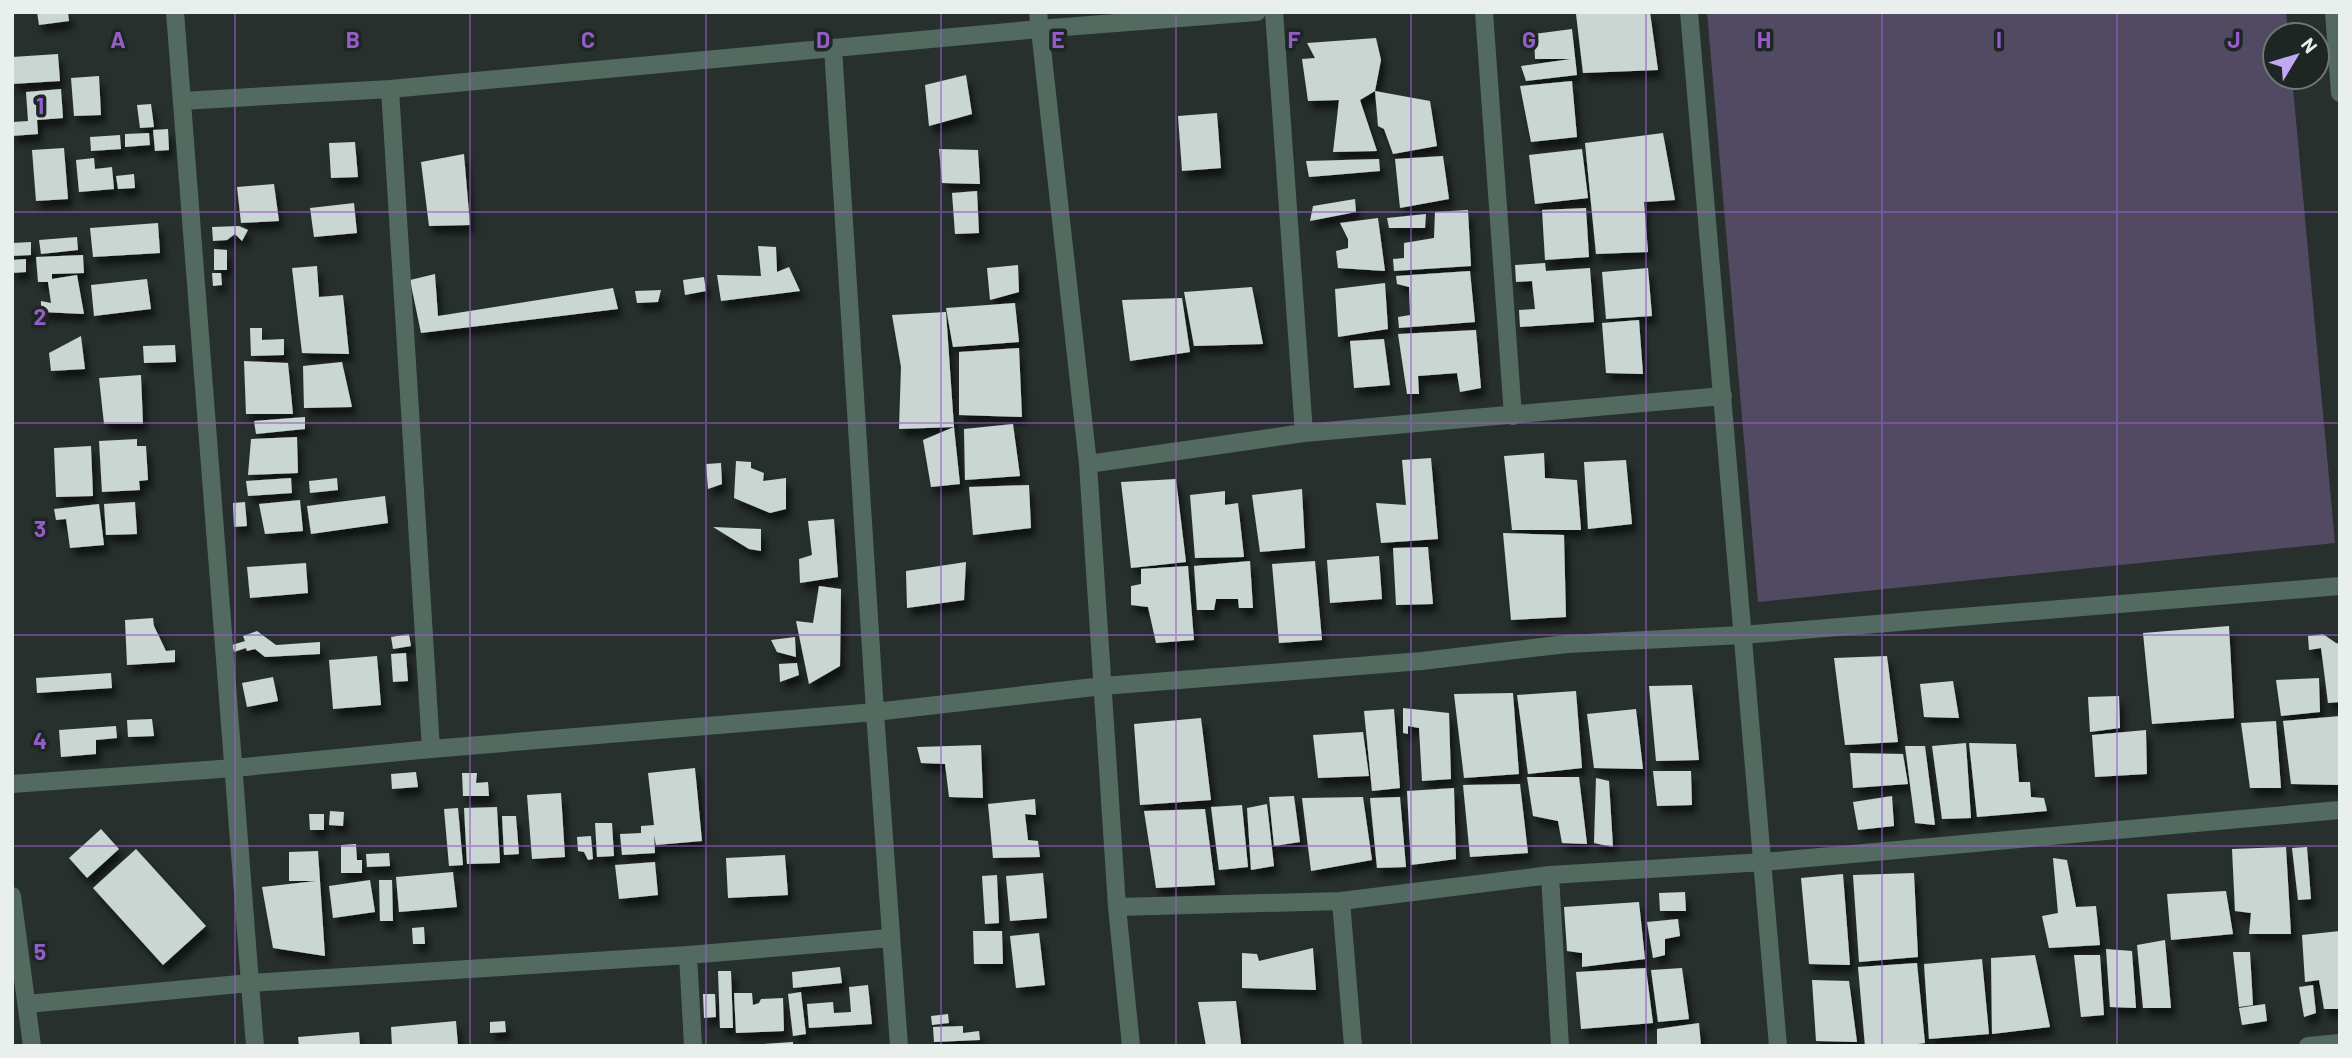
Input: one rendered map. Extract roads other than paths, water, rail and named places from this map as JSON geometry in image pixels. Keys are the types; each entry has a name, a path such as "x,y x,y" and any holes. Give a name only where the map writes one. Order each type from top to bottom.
{"street":[{"path":"175,12 255,1046"},
{"path":"182,101 390,89 833,48 1038,21 1257,12"},
{"path":"1274,12 1304,433"},
{"path":"1484,12 1513,416"},
{"path":"1689,12 1778,1046"},
{"path":"2334,12 2340,93"},
{"path":"1038,21 1088,464 1117,906 1131,1046"},
{"path":"833,48 899,1046"},
{"path":"390,89 431,748"},
{"path":"1088,464 1304,433 1723,396"},
{"path":"12,784 234,768 431,748 875,712 1103,686 1422,661 1567,644 1742,635 2340,586"},
{"path":"1117,906 1341,901 1550,875 1764,862 2340,810"},
{"path":"1550,875 1560,1046"},
{"path":"12,896 32,1046"},
{"path":"1341,901 1353,1046"},
{"path":"27,1004 250,984 688,955 890,937"},
{"path":"688,955 693,1046"},
{"path":"2308,1046 2340,1043"}]}
